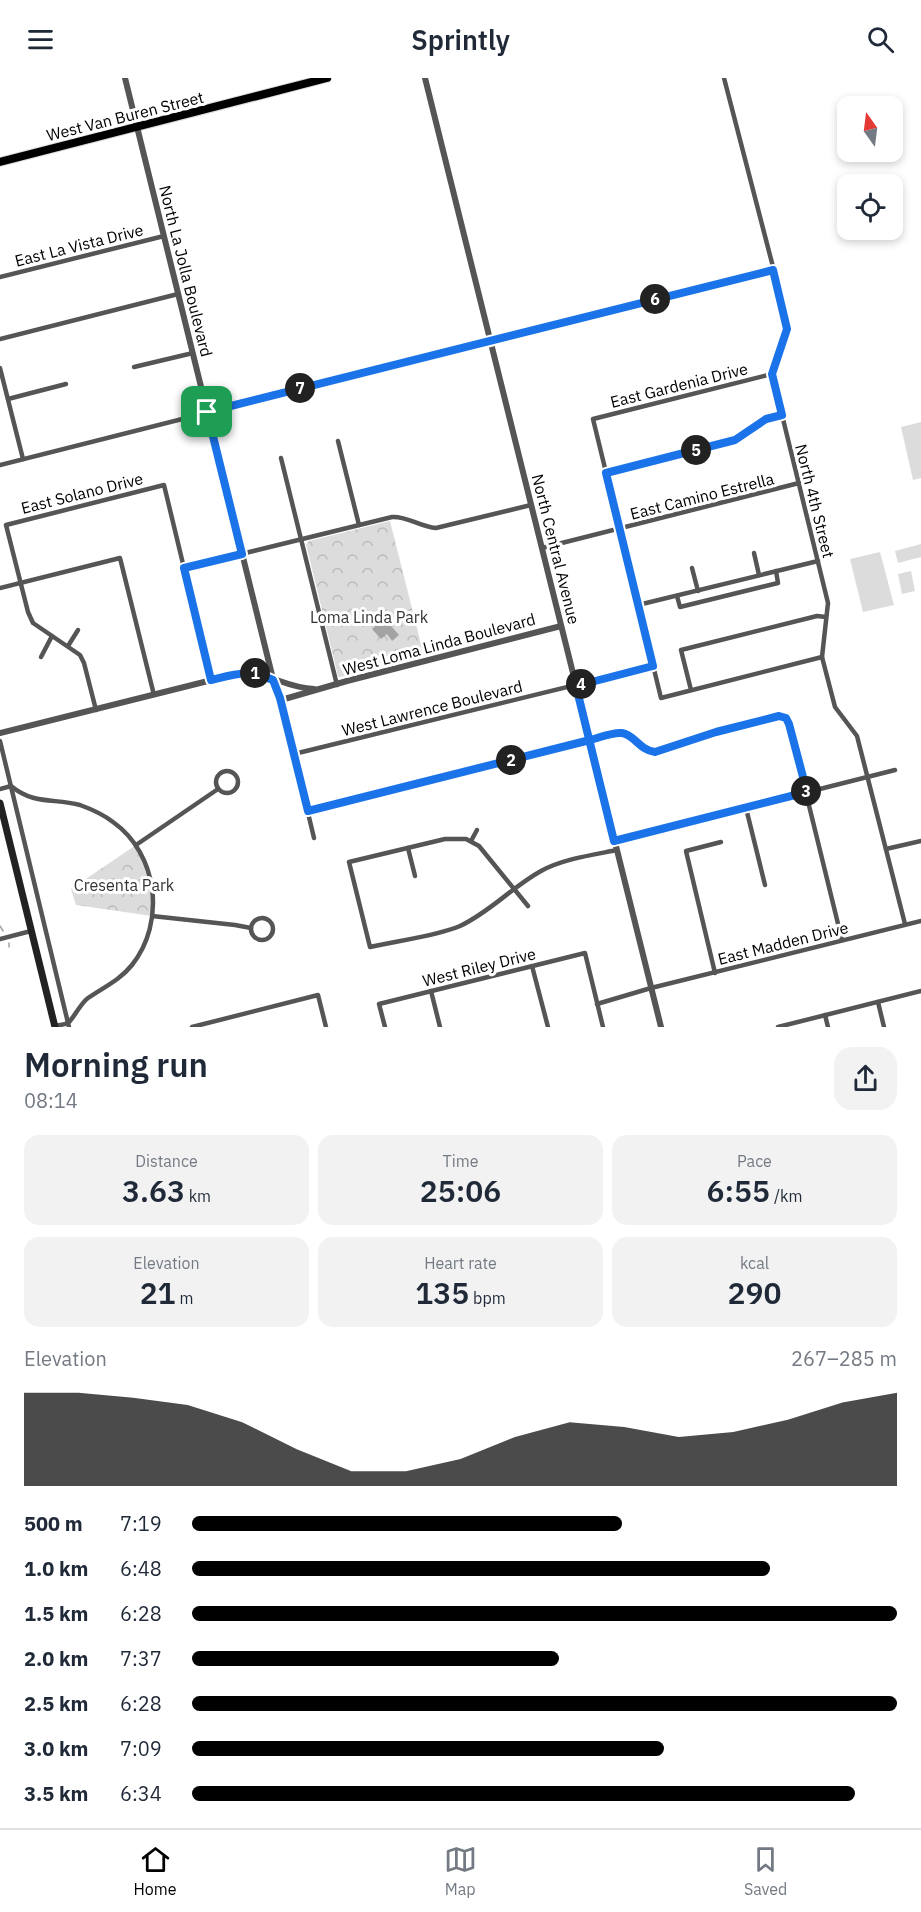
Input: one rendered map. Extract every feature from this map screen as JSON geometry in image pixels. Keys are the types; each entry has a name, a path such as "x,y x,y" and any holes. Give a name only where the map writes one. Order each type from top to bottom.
{"main road":[{"name":"West Van Buren Street","path":"0,162 327,78"},
{"path":"0,803 54,1027"}],"street":[{"name":"North La Jolla Boulevard","path":"125,78 273,680 281,700"},
{"name":"North Central Avenue","path":"425,78 660,1027"},
{"path":"724,78 787,329 772,374"},
{"name":"East La Vista Drive","path":"0,277 164,236"},
{"path":"0,465 773,270"},
{"path":"0,339 178,294"},
{"path":"134,367 193,353"},
{"path":"0,368 23,459"},
{"name":"North 4th Street","path":"772,374 828,603 822,657 835,707 857,736 905,924"},
{"name":"East Gardenia Drive","path":"606,473 593,419 772,374"},
{"path":"8,399 66,384"},
{"path":"782,415 766,419 735,440 606,473 661,698 822,657"},
{"path":"338,441 359,525"},
{"path":"281,458 337,685"},
{"name":"East Camino Estrella","path":"542,548 799,483"},
{"name":"East Solano Drive","path":"21,583 6,525 164,485 184,568"},
{"path":"211,680 184,568 398,517 436,528 531,505"},
{"path":"754,553 759,575"},
{"path":"0,588 120,558 154,695"},
{"path":"639,605 818,561"},
{"path":"692,568 698,591"},
{"path":"677,596 680,608 778,583 776,571"},
{"path":"21,583 33,623 82,658 96,710"},
{"path":"691,690 681,650 817,616 826,617"},
{"name":"West Loma Linda Boulevard","path":"281,700 561,626"},
{"path":"68,646 78,630"},
{"path":"40,657 52,636"},
{"name":"West Lawrence Boulevard","path":"294,754 653,666"},
{"name":"West Loma Linda Boulevard","path":"0,733 245,673 258,674 297,688 324,689"},
{"path":"281,700 314,838"},
{"path":"308,811 623,733 645,751 655,752 716,732 779,716 786,718 789,724 842,940"},
{"path":"0,741 69,1025"},
{"path":"614,841 895,770"},
{"path":"229,772 235,775 237,784 234,790 224,792 218,789 216,783 220,774 229,772"},
{"path":"0,789 11,786"},
{"path":"11,786 26,797 80,806 114,822 136,845 146,863 151,879 152,916 146,940 132,965 116,981 88,999 76,1011 69,1025"},
{"path":"136,845 218,789"},
{"path":"746,808 765,885"},
{"path":"471,841 477,830"},
{"path":"528,906 515,889 479,846 471,841 451,837 349,862 370,947 454,928 479,916 515,889 548,868 617,850"},
{"path":"886,849 921,841"},
{"path":"715,973 686,850 721,842"},
{"path":"408,848 415,876"},
{"path":"25,906 40,902"},
{"path":"152,916 251,928"},
{"path":"263,918 269,920 273,929 272,935 263,940 253,935 251,928 256,920 263,918"},
{"name":"East Madden Drive","path":"597,1004 651,988 921,921"},
{"path":"0,939 32,932"},
{"name":"West Riley Drive","path":"385,1027 379,1004 585,953 597,1004"},
{"path":"532,966 548,1027"},
{"path":"431,991 440,1027"},
{"path":"778,1027 921,991"},
{"path":"192,1027 318,995 326,1027"},
{"path":"878,1002 884,1027"},
{"path":"597,1004 603,1027"},
{"path":"825,1015 828,1027"},
{"path":"54,1027 69,1025"}],"green space":[{"path":"921,422 921,478 913,480 901,427"},
{"name":"Loma Linda Park","path":"390,521 424,656 340,677 306,544 309,541"},
{"path":"921,544 921,557 898,563 895,551"},
{"path":"880,552 894,605 863,612 850,559"},
{"path":"911,571 915,591 902,594 898,574"},
{"name":"Cresenta Park","path":"136,845 151,879 152,916 76,905 71,889"}],"shaded area":[{"path":"384,618 399,635 392,641 387,634 381,639 372,629"}],"waterway":[{"path":"0,926 3,931"}],"route":[{"path":"207,412 242,554 184,568 211,680 240,673 258,674 273,680 280,698 308,811 590,740 616,734 623,733 645,751 655,752 716,732 779,716 786,718 789,724 807,792 614,841 590,740 576,686 653,666 606,473 735,440 766,419 782,415 772,374 787,329 773,270 207,412"}]}
